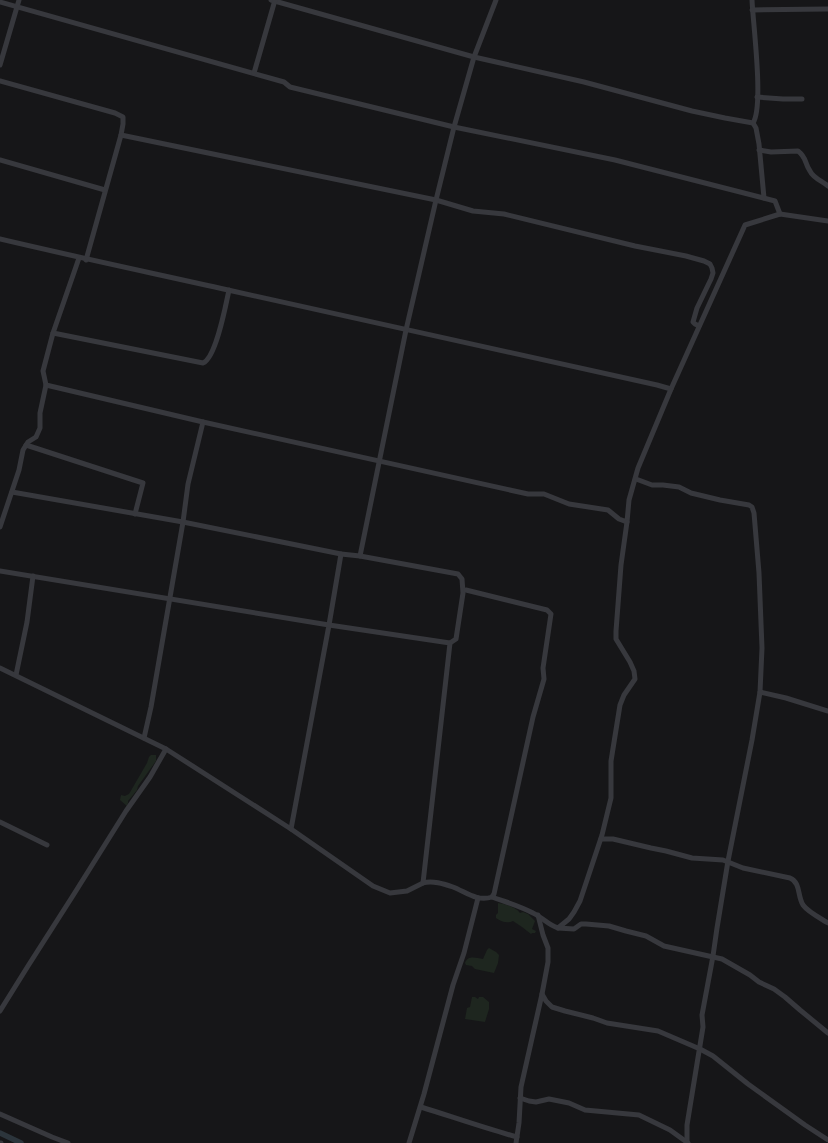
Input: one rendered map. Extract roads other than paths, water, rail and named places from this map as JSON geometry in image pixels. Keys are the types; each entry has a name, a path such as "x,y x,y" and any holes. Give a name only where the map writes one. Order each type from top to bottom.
{"street":[{"path":"0,65 19,0"},
{"path":"254,73 273,0 474,57 584,82 692,112 753,123 756,128 764,198"},
{"path":"360,556 406,330 436,200 454,127 474,57 496,0"},
{"path":"752,0 758,97 756,119 753,123"},
{"path":"0,2 254,73 284,82 290,87 454,127 615,160 764,198 775,201 780,214"},
{"path":"752,10 828,9"},
{"path":"0,81 122,117 124,124 86,260"},
{"path":"758,97 802,99"},
{"path":"121,135 436,200 473,212 504,214 628,244 686,256 710,264 712,268 711,279 696,308 693,322 699,326"},
{"path":"759,150 771,152 798,151 804,157 810,172 828,186"},
{"path":"0,160 105,190"},
{"path":"558,928 574,912 580,900 606,824 611,798 611,761 620,705 624,695 634,679 634,671 630,662 616,639 616,631 621,565 629,500 638,468 671,389 745,225 780,214 828,221"},
{"path":"0,239 86,260 229,290 671,389"},
{"path":"0,527 21,464 23,450 28,442 36,436 40,428 40,413 46,385 43,371 53,333 79,258"},
{"path":"53,333 203,363 207,362 213,353 229,290"},
{"path":"46,385 203,422 528,494 544,494 569,504 608,510 619,519 627,522"},
{"path":"144,738 151,707 183,522 188,484 203,422"},
{"path":"26,445 143,484 135,514"},
{"path":"636,479 652,485 679,487 691,493 720,500 749,504 754,513 759,573 762,648 760,692 728,861 702,1015 703,1027 687,1125 687,1143"},
{"path":"0,571 329,625 450,643 456,639 463,593 462,579 458,574 342,554 183,522 12,492"},
{"path":"291,829 342,554"},
{"path":"16,675 27,622 33,576"},
{"path":"466,590 547,610 551,614 543,668 544,679 533,717 496,887 492,898"},
{"path":"423,883 450,643"},
{"path":"0,668 166,749 291,829 373,886 390,893 407,891 428,881 454,887 478,898 492,898 517,905 558,928 574,929 581,924 609,926 646,936 664,946 713,956 722,959 759,982 774,989 828,1033"},
{"path":"760,692 786,698 828,711"},
{"path":"0,1011 127,810 150,778 166,749"},
{"path":"0,822 47,845"},
{"path":"601,839 613,839 692,858 728,861 743,868 783,876 794,880 796,882 803,905 828,924"},
{"path":"409,1143 421,1107 478,898"},
{"path":"516,1143 519,1123 521,1086 548,962 548,948 542,935 538,916"},
{"path":"542,994 546,1001 552,1006 564,1011 607,1023 658,1031 700,1049 713,1056 805,1126 828,1140"},
{"path":"520,1098 536,1102 549,1099 569,1103 585,1110 639,1115 670,1130 687,1143"},
{"path":"421,1107 487,1129 517,1137"},
{"path":"0,1114 68,1143"}],"waterway":[{"path":"0,1133 21,1143"}]}
